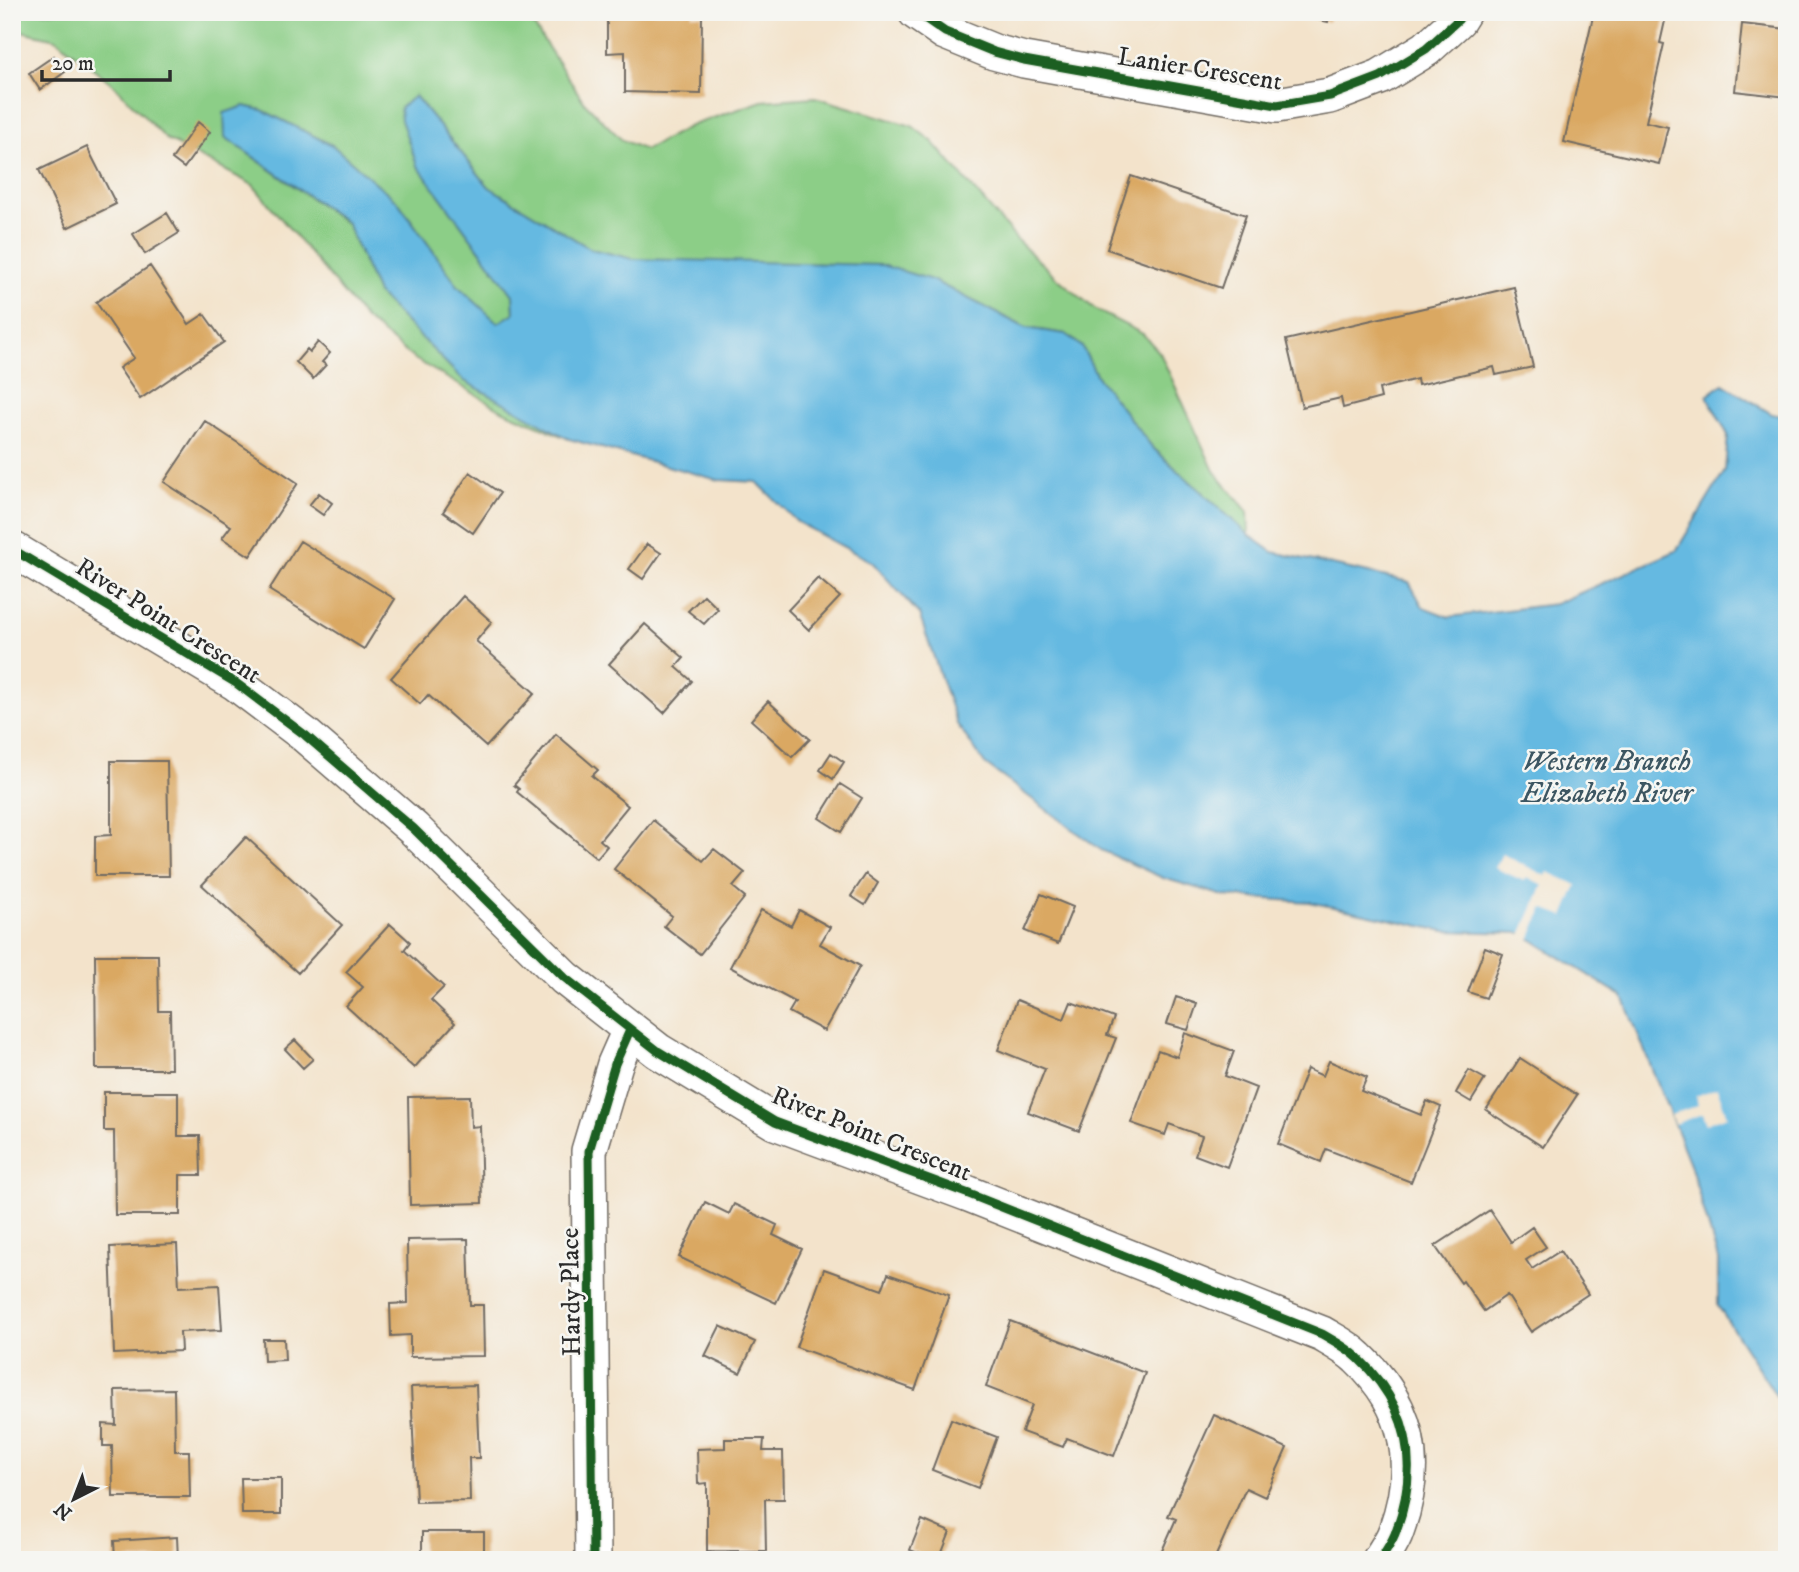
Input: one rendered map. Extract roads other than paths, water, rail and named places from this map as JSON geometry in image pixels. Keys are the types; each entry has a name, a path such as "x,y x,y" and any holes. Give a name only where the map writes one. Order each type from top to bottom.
{"street":[{"name":"Lanier Crescent","path":"916,12 945,32 994,52 1024,60 1277,105 1330,96 1380,77 1426,49 1458,20 1462,12"},
{"name":"River Point Crescent","path":"12,549 236,683 304,735 414,829 565,978 658,1051 775,1122 969,1194 1322,1334 1356,1356 1384,1385 1402,1421 1408,1453 1406,1494 1395,1534 1380,1560"},
{"name":"Hardy Place","path":"593,1560 589,1151 615,1064 630,1030"}],"water":[{"name":"Western Branch Elizabeth River","path":"415,96 489,187 591,249 633,259 882,265 932,280 1026,328 1066,334 1082,347 1098,378 1153,448 1249,535 1273,552 1409,582 1423,607 1449,617 1555,604 1676,551 1725,471 1728,435 1707,396 1723,384 1772,414 1787,417 1787,1409 1718,1306 1718,1259 1690,1164 1623,997 1521,933 1444,931 1310,902 1224,896 1163,878 1101,850 985,764 957,724 919,614 872,562 797,522 757,482 718,480 569,439 463,380 377,293 347,223 225,137 224,113 244,106 262,110 332,145 398,202 458,286 498,323 514,313 513,295 417,165 401,120 400,108"}]}
